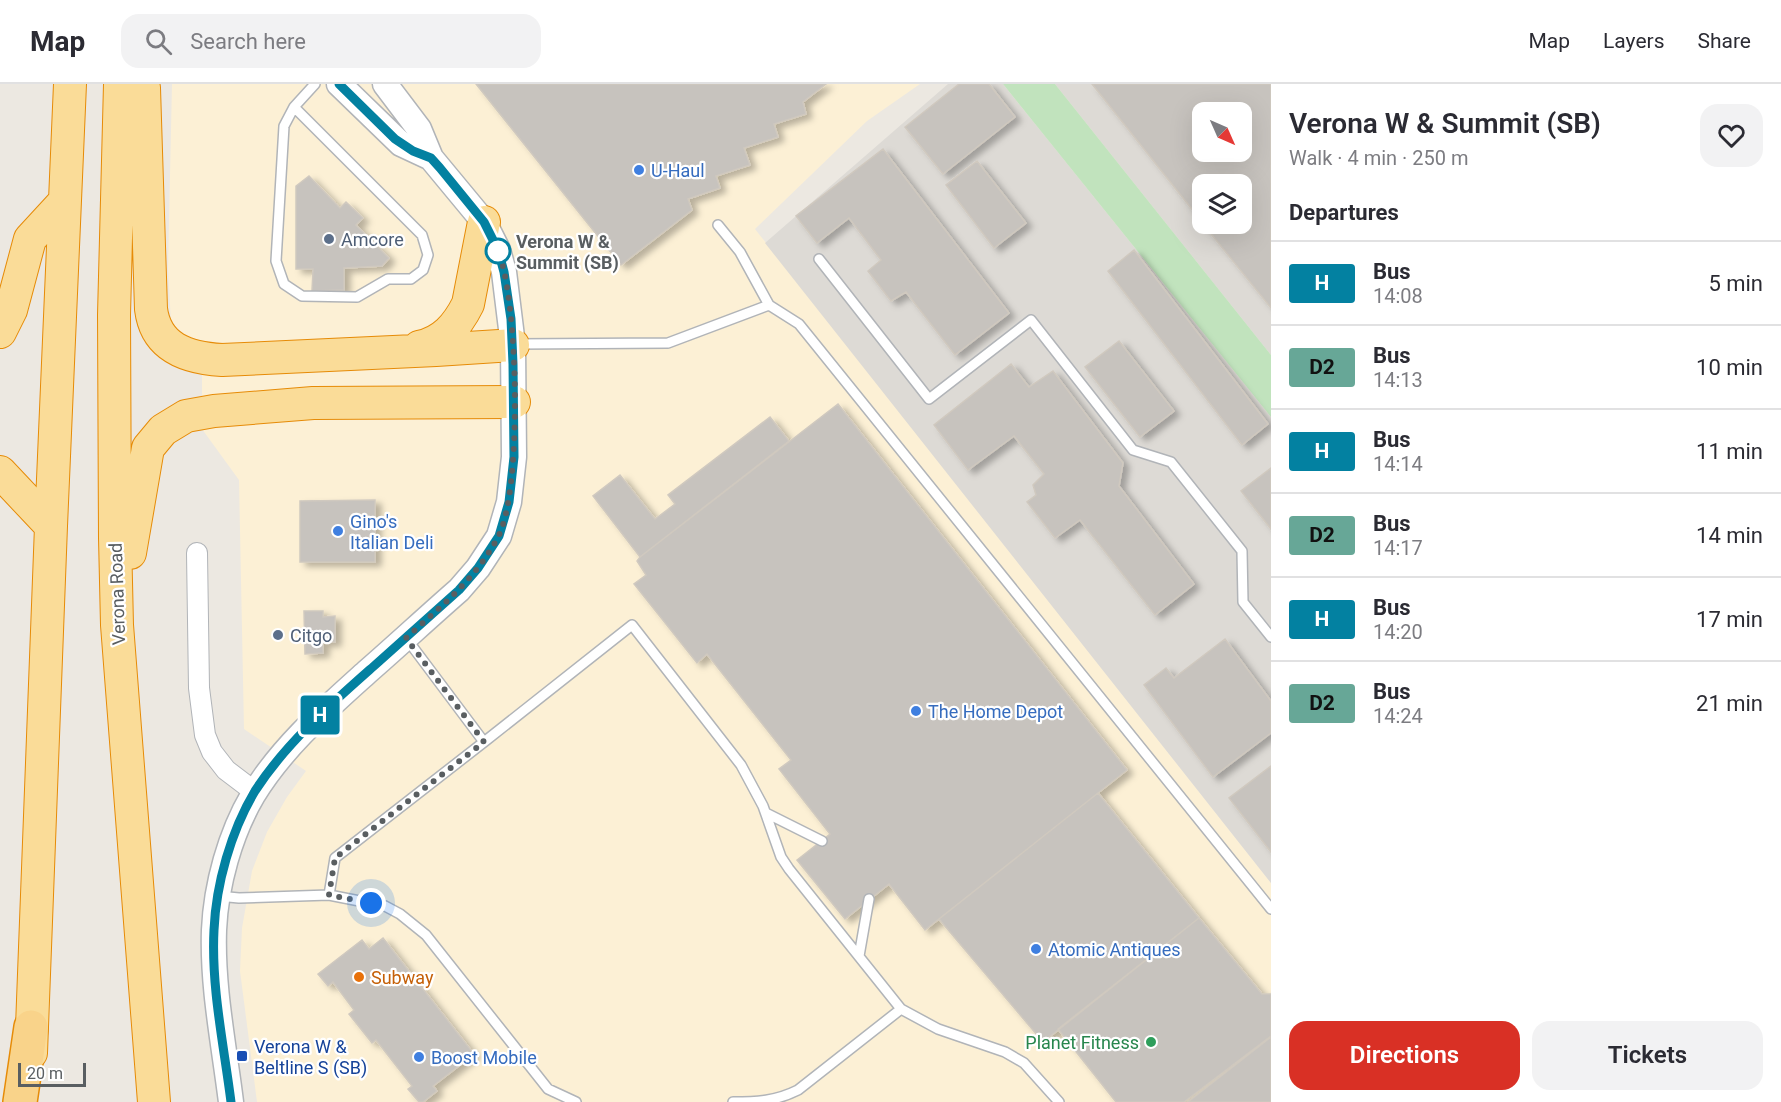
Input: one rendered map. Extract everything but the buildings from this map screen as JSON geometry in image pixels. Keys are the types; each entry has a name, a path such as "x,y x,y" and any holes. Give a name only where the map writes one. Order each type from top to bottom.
{"highway":[{"path":"31,1102 31,1027 70,84"},
{"name":"Verona Road","path":"120,84 114,315 117,625 154,1102"},
{"path":"141,84 144,87 154,324 162,337 181,352 191,356 222,360 513,345"},
{"path":"0,332 11,310 30,239 65,201"},
{"path":"394,352 433,344 451,330 464,312 471,292 484,222"},
{"path":"117,625 148,448 163,430 186,416 214,411 313,403 514,402"},
{"path":"0,472 51,526"},
{"path":"20,1102 31,1027"}],"street":[{"path":"339,84 401,144 431,158"},
{"path":"231,1102 215,968 214,930 218,896 225,866 237,831 255,792 280,758 321,714 459,590 478,568 499,536 509,502 514,457 513,345 504,272 498,250 484,222 431,158 419,129 386,84"},
{"path":"197,553 199,688 203,727 212,752 221,765 228,773 255,792"}],"lane":[{"path":"294,107 422,234 428,255 423,270 411,279 388,279 357,297 302,296 284,284 276,261 284,126 294,107 315,84"},
{"path":"718,225 740,252 769,305 799,324 1271,909"},
{"path":"819,259 929,399 1031,320 1133,450 1171,462 1242,551 1243,602 1271,637"},
{"path":"513,345 668,343 769,305"},
{"path":"329,895 335,858 632,626 741,765 766,813 782,857 789,869 902,1009 938,1029 1005,1052 1024,1063 1059,1102"},
{"path":"406,638 484,742"},
{"path":"766,813 822,841"},
{"path":"218,896 239,898 329,895 384,906 411,922 426,935 548,1089 576,1102"},
{"path":"859,956 869,899"},
{"path":"733,1102 761,1102 782,1098 798,1090 902,1009"}],"shaded area":[{"path":"172,84 920,84 867,121 755,229 1271,883 1271,1102 257,1102 240,971 242,928 252,871 267,832 287,797 306,771 244,729 239,480 202,429 202,350 171,323 168,268"},
{"path":"948,84 1003,84 1271,417 1271,883 765,243"},
{"path":"1055,84 1271,84 1271,355"}],"green space":[{"path":"1003,84 1055,84 1271,355 1271,417"}],"bus line":[{"name":"H","path":"231,1102 216,978 214,930 222,876 242,818 261,783 300,735 327,707 459,590 478,568 499,536 509,502 514,457 511,319 504,272 498,250 484,222 431,158 401,144 339,84"}],"place":[{"name":"U-Haul","path":"639,170"},
{"name":"Amcore","path":"329,239"},
{"name":"Verona W & Summit (SB)","path":"498,251"},
{"name":"Gino's Italian Deli","path":"338,531"},
{"name":"Citgo","path":"278,635"},
{"name":"The Home Depot","path":"916,711"},
{"name":"Atomic Antiques","path":"1036,949"},
{"name":"Subway","path":"359,977"},
{"name":"Planet Fitness","path":"1151,1042"},
{"name":"Verona W & Beltline S (SB)","path":"242,1056"},
{"name":"Boost Mobile","path":"419,1057"}],"route":[{"path":"371,903 329,895 335,858 484,742 406,638 459,590 478,568 499,536 509,502 514,457 513,345 504,272 498,251"}]}
